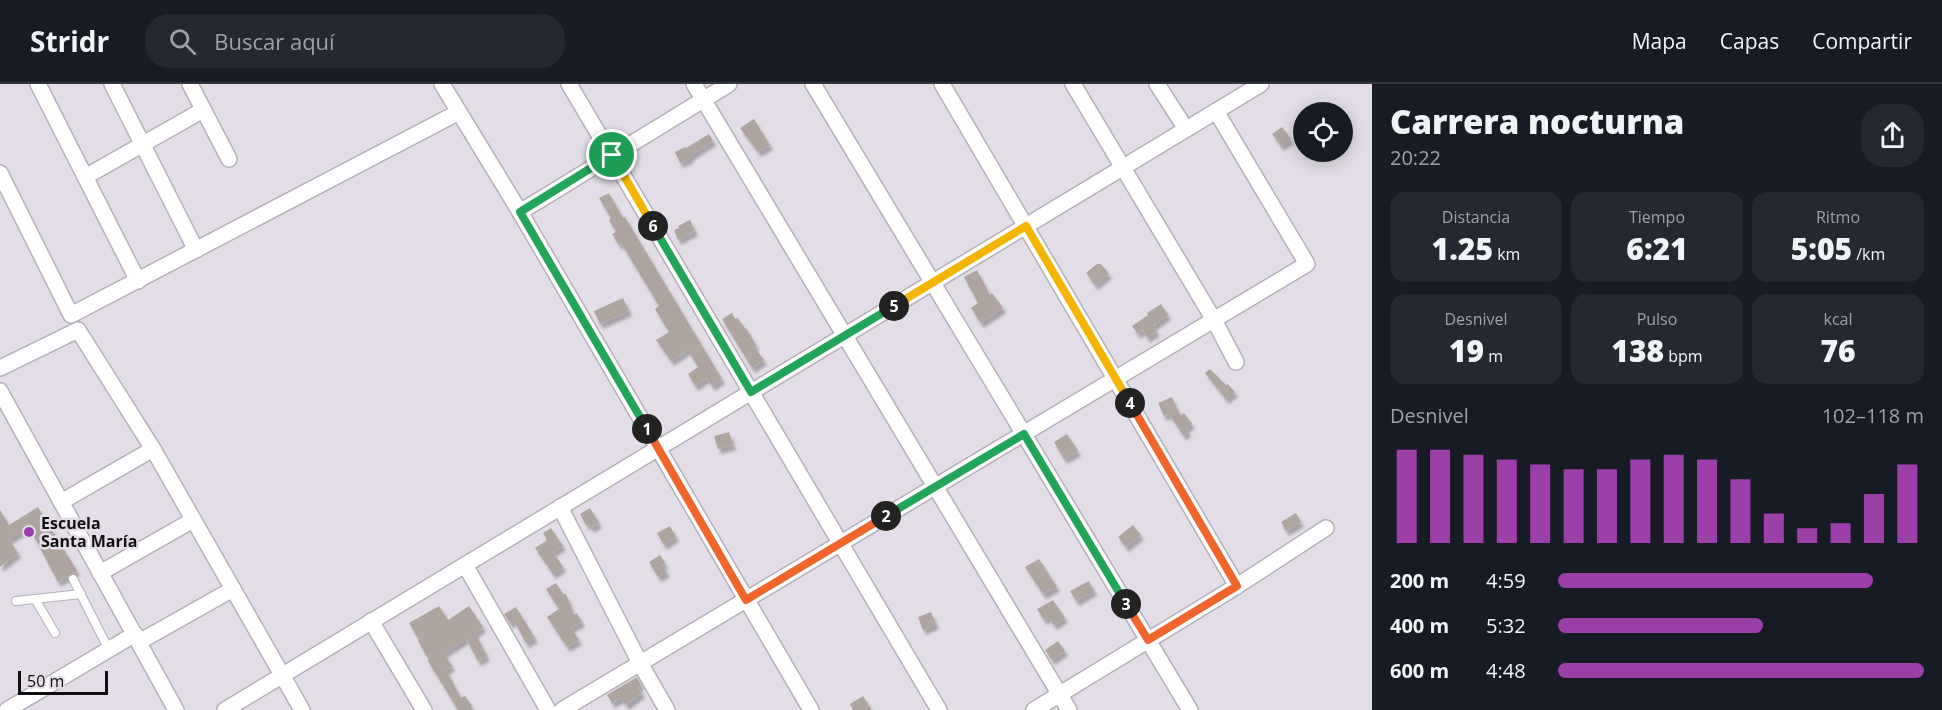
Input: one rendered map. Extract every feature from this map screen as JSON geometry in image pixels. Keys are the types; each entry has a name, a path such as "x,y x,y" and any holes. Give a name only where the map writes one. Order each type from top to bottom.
{"street":[{"path":"38,84 138,281"},
{"path":"112,84 196,250"},
{"path":"190,84 229,159"},
{"path":"442,84 520,212 811,710"},
{"path":"569,84 939,710"},
{"path":"694,84 1069,710"},
{"path":"520,212 729,84"},
{"path":"813,84 1190,710"},
{"path":"942,84 1237,586"},
{"path":"1073,84 1214,320 1236,362"},
{"path":"1157,84 1186,129"},
{"path":"225,710 1216,111 1241,89 1261,84"},
{"path":"85,177 203,110"},
{"path":"562,710 1307,264 1216,111"},
{"path":"71,315 459,112"},
{"path":"0,173 6,203 78,330 153,449 302,710"},
{"path":"0,368 78,330"},
{"path":"0,391 176,710"},
{"path":"61,502 153,449"},
{"path":"560,507 640,663 667,710"},
{"path":"100,573 193,520"},
{"path":"1034,710 1237,586 1326,528"},
{"path":"465,565 548,710"},
{"path":"7,710 109,650 233,589"},
{"path":"371,621 424,710"}],"lane":[{"path":"73,579 109,650"},
{"path":"16,601 81,594"},
{"path":"35,599 55,633"}],"building":[{"path":"754,119 770,145 758,152 740,128"},
{"path":"1282,127 1291,139 1281,146 1272,134"},
{"path":"709,134 713,141 690,156 691,158 680,163 675,152"},
{"path":"609,193 722,379 712,386 707,378 695,386 688,374 698,367 688,350 671,361 656,340 669,332 655,309 659,306 621,243 619,245 612,234 616,232 609,220 611,218 599,198"},
{"path":"690,220 695,231 678,240 674,230"},
{"path":"1097,264 1101,264 1109,274 1095,285 1086,273"},
{"path":"977,270 990,295 992,293 1003,308 981,323 971,308 978,303 964,277"},
{"path":"623,298 629,311 600,324 594,311"},
{"path":"1161,304 1168,315 1153,326 1157,331 1147,338 1143,330 1138,334 1132,326"},
{"path":"732,313 735,319 738,318 746,328 756,345 754,347 764,360 752,368 722,319"},
{"path":"1210,369 1235,392 1226,399 1205,373"},
{"path":"1172,397 1180,415 1184,413 1192,424 1186,427 1188,432 1183,435 1169,414 1164,416 1158,403"},
{"path":"729,432 733,445 718,449 714,436"},
{"path":"1067,434 1078,451 1064,459 1054,442"},
{"path":"38,507 77,571 58,582 29,527 9,539 18,553 0,567 0,510 9,525"},
{"path":"590,508 599,523 591,528 589,524 586,525 580,514"},
{"path":"1296,513 1301,522 1286,531 1281,522"},
{"path":"1133,525 1141,535 1126,547 1118,537"},
{"path":"670,526 676,537 664,545 657,533"},
{"path":"551,528 563,546 553,552 563,567 553,574 535,548 547,540 543,533"},
{"path":"660,555 665,563 662,565 667,572 658,577 649,562"},
{"path":"1039,559 1057,587 1043,594 1025,567"},
{"path":"1089,581 1094,591 1076,601 1070,591"},
{"path":"556,583 563,594 566,594 574,615 577,613 582,622 571,628 579,640 567,647 547,617 559,609 546,589"},
{"path":"1053,600 1065,618 1054,625 1048,617 1044,620 1037,609"},
{"path":"439,606 448,620 469,606 483,627 475,633 487,656 478,661 466,639 444,653 452,666 446,670 461,698 465,696 472,706 468,710 458,710 428,661 409,623"},
{"path":"516,607 535,638 526,643 514,621 510,623 504,614"},
{"path":"931,612 936,624 923,630 918,617"},
{"path":"1058,641 1065,651 1052,660 1045,650"},
{"path":"637,677 641,685 638,687 642,693 626,705 621,698 612,703 607,695"},
{"path":"863,696 872,710 853,710 850,704"}],"place":[{"name":"Escuela Santa María","path":"29,532"}],"route":[{"path":"612,155 751,392 1026,226 1237,586 1148,640 1024,434 746,600 520,212 612,155"}]}
